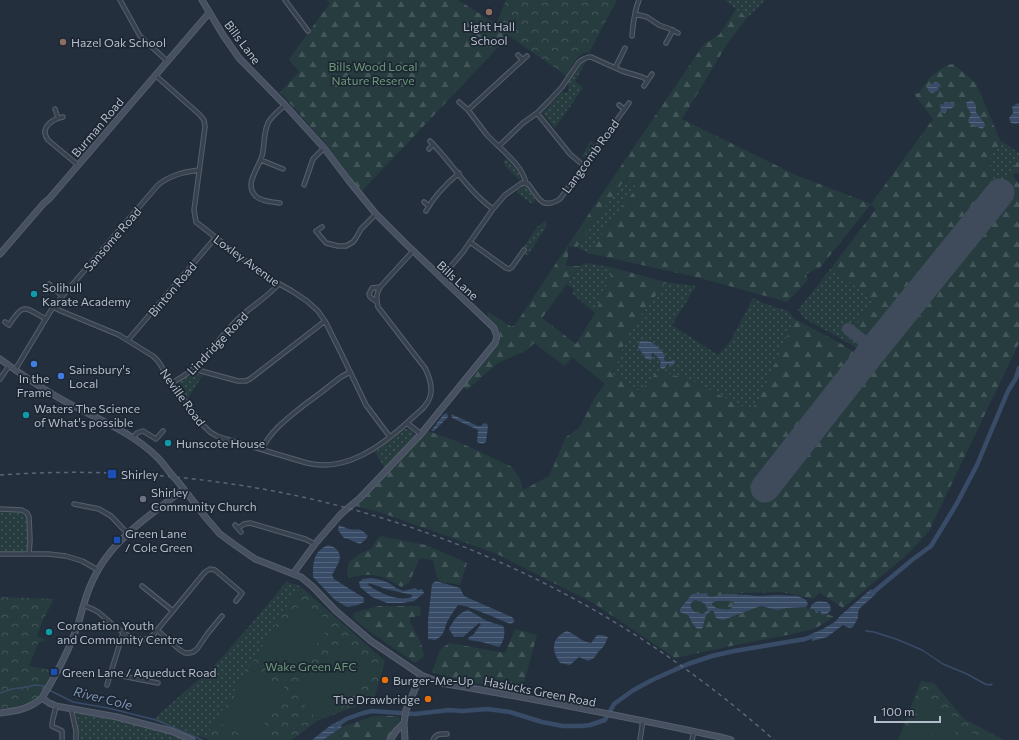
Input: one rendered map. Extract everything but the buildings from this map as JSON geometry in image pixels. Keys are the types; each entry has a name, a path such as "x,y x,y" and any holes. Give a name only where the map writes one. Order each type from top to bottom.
{"street":[{"path":"120,0 140,36 167,61"},
{"name":"Bills Lane","path":"202,0 239,58 324,148 376,214 494,328 497,337 495,343 421,434 360,498 341,514 315,544 293,574"},
{"path":"285,0 308,31"},
{"path":"632,36 635,14 639,0"},
{"name":"Burman Road","path":"0,254 209,13"},
{"path":"635,14 647,17 659,26 678,33"},
{"path":"666,43 673,30"},
{"path":"615,68 625,48"},
{"path":"518,55 522,59"},
{"path":"468,110 527,56"},
{"path":"499,146 523,123 537,113 562,87 579,62 588,57 648,80"},
{"path":"644,86 652,74"},
{"name":"Loxley Avenue","path":"155,75 200,114 204,120 194,210 196,222 265,276 307,301 318,311 325,321 366,405 390,437"},
{"path":"562,87 567,90"},
{"path":"441,278 463,252 493,209 505,196 522,183 526,183 521,172 513,161 488,136 468,110 459,102"},
{"name":"Langcomb Road","path":"526,183 536,197 544,203 554,203 560,199 628,103"},
{"path":"280,203 260,199 254,196 251,186 253,175 263,149 264,134 268,123 285,105"},
{"name":"Langcomb Road","path":"619,105 624,109"},
{"path":"55,109 58,118"},
{"path":"537,113 570,154 584,166"},
{"path":"63,117 52,121 46,128 45,134 48,140 78,165"},
{"path":"430,141 459,173 475,194 493,209"},
{"path":"429,149 433,144"},
{"path":"304,185 313,159 324,148"},
{"path":"260,160 282,169"},
{"path":"272,172 275,166"},
{"name":"Sansome Road","path":"15,370 53,306 158,185 172,176 184,172 199,170"},
{"path":"426,211 437,195 459,173"},
{"path":"268,201 270,195"},
{"path":"424,202 429,206"},
{"path":"322,226 316,231 326,243 346,246 353,242 362,228 376,214"},
{"name":"Binton Road","path":"128,340 216,238"},
{"path":"470,242 509,269 524,250"},
{"name":"Neville Road","path":"376,302 377,292 380,287 413,251"},
{"path":"521,254 526,257"},
{"path":"49,284 62,296"},
{"name":"Lindridge Road","path":"172,383 196,367 224,333 239,318 279,284"},
{"name":"Neville Road","path":"53,306 61,311 119,335 153,356 202,424 210,432 226,439 315,465 328,465 355,459 390,437 424,407 430,397 429,375 425,368 378,307 376,302 370,297 370,289 380,287"},
{"path":"5,322 9,325 19,311 25,308 46,319"},
{"path":"196,367 201,371 238,381 246,381 325,321"},
{"name":"Haslucks Green Road","path":"0,359 55,396 133,438 158,458 220,534 255,559 301,577 312,586 336,611 371,641 421,675 441,683 643,720 731,740"},
{"path":"0,379 9,366"},
{"path":"262,449 274,431 287,418 341,377 350,372"},
{"path":"407,423 421,434"},
{"path":"133,438 137,433 143,431 156,439 163,431"},
{"path":"0,713 24,709 42,698 52,683 70,648 82,614 83,605 98,570 116,545 154,512 184,489"},
{"path":"74,504 99,509 111,516 128,534"},
{"path":"0,509 22,510 27,513 29,517 29,554"},
{"path":"241,532 236,527 250,523 305,539 315,544"},
{"path":"0,554 66,556 82,561 98,570"},
{"path":"83,605 96,611 133,638 143,639 151,637 205,572 210,569 215,570 242,593 236,601"},
{"path":"142,586 172,611"},
{"path":"142,595 146,590"},
{"path":"157,630 184,653 189,653 197,649 222,616"},
{"path":"107,685 123,632"},
{"path":"111,672 117,675 158,683"},
{"path":"405,740 404,723 406,714 421,675"},
{"path":"152,682 154,676"},
{"path":"42,698 56,706 117,717 171,731 192,740"},
{"path":"56,706 52,726 62,731 62,740"},
{"path":"71,708 76,731 76,740"},
{"path":"640,740 643,720"},
{"path":"390,740 404,723"},
{"path":"692,740 694,731"},
{"path":"433,740 438,734 447,734"}],"green space":[{"name":"Bills Wood Local Nature Reserve","path":"327,0 458,0 496,24 509,36 361,192 326,144 280,92 299,72 289,59 330,3"},
{"path":"506,0 617,0 589,53 581,54 578,57 567,76 509,36 496,24"},
{"path":"725,0 765,0 747,18"},
{"path":"736,9 747,18 729,41 682,119 796,175 871,204 819,269 806,274 808,280 787,302 700,278 588,253 637,187 625,179 577,247 568,246 566,266 580,266 542,318 576,344 595,313 614,268 666,282 629,331 613,374 640,392 658,371 688,379 751,411 761,395 795,319 840,343 857,354 757,486 772,495 820,433 907,330 1015,195 1009,177 1019,158 1019,173 1013,174 1019,184 1019,343 929,531 908,554 843,608 820,593 813,599 782,592 738,593 735,616 761,606 777,610 806,607 820,611 822,615 827,614 834,617 816,628 675,658 595,604 495,553 382,513 356,506 428,431 459,442 512,467 520,479 523,490 549,476 566,437 579,428 595,397 605,384 572,357 565,366 534,343 527,350 498,363 467,390 463,387 501,340 499,330 487,317 488,312 512,327 517,322 608,185 704,44 719,35"},
{"path":"587,60 575,81 583,88 555,128 543,113 561,93 567,93 569,88 569,80 578,68"},
{"path":"953,64 976,83 1002,145 997,148 988,161 993,174 986,192 870,337 856,325 873,301 832,267 876,209 871,204 933,119 914,94 919,93 931,76 947,65","holes":["967,107 976,107 977,114 975,125 969,123 971,114"]},
{"path":"1000,140 1019,153 1019,158 1009,177 1015,195 907,330 820,433 772,495 757,487 860,350 805,319 798,310 832,267 873,301 857,325 993,174 988,161 997,148 1002,145"},
{"path":"591,141 595,145 587,157 581,157"},
{"path":"507,158 521,177 520,181 505,166 503,162"},
{"path":"625,179 637,187 588,253 577,247"},
{"path":"523,186 528,188 535,200 532,204 516,192"},
{"path":"547,220 545,229 527,256 525,253 526,250 523,248 537,227"},
{"path":"587,263 614,268 595,313 572,293 574,289 567,285 580,266"},
{"path":"666,282 696,286 672,325 718,355 730,342 753,298 768,305 788,311 795,319 761,395 751,411 688,379 658,371 641,392 613,374 629,331","holes":["642,341 650,341 657,345 665,355 664,360 670,364 666,367 661,368 661,361 652,353 651,356 646,359 641,353"]},
{"path":"198,374 203,375 187,399 179,385 180,382 185,378"},
{"path":"404,429 409,429 415,436 385,469 375,452"},
{"path":"0,509 22,510 29,517 29,554 0,554"},
{"path":"381,536 426,545 467,563 460,585 439,581 433,560 420,558 409,583 401,587 388,579 376,575 364,575 349,578 347,571 349,562 361,553 371,549 377,539"},
{"path":"286,582 300,586 205,738 200,736 198,737 156,720 155,718 214,666"},
{"name":"Wake Green AFC","path":"300,586 385,661 374,699 317,721 292,740 210,740 205,738"},
{"path":"0,597 54,599 43,620 37,636 46,640 38,643 29,666 55,671 46,688 38,697 22,705 0,710"},
{"path":"303,601 332,624 290,677 261,653"},
{"path":"379,606 420,606 421,615 410,618 410,622 421,643 424,656 415,663 366,629 353,618 354,613"},
{"path":"515,629 537,635 522,690 460,681 432,672 440,650 449,643 505,653"},
{"path":"345,642 371,672 317,719 291,689"},
{"path":"250,669 285,688 255,740 250,740 220,723"},
{"path":"921,681 934,683 964,719 1004,740 898,740"},
{"path":"923,702 961,720 952,740 945,740 912,725"},
{"path":"76,713 158,730 184,740 80,740"},
{"path":"374,716 399,716 400,722 387,740 323,740 342,727"},
{"path":"913,727 929,735 926,740 907,740"},
{"path":"961,728 981,737 979,740 956,740"}],"water":[{"path":"935,82 939,83 941,86 936,87 939,88 933,93 929,92 927,87"},
{"path":"972,100 976,107 976,112 985,124 982,129 969,123 968,120 971,114 966,103"},
{"path":"945,102 954,102 955,105 951,109 947,109 945,113 941,112 940,104 943,105"},
{"path":"1018,103 1019,123 1011,123 1009,118 1013,113 1012,107"},
{"path":"640,341 648,341 654,344 665,355 664,360 667,362 674,360 674,364 672,366 668,364 664,369 661,369 661,361 656,355 652,353 651,356 653,359 646,359 638,347"},
{"path":"447,413 448,417 434,431 431,431 443,415"},
{"path":"451,414 478,426 481,426 484,423 487,424 486,442 482,444 477,442 478,430 452,418"},
{"path":"339,525 349,529 360,530 368,536 360,544 344,538 338,530"},
{"path":"328,545 336,549 340,557 332,575 334,579 364,598 364,602 347,607 335,600 313,577 315,558 319,551"},
{"path":"371,578 381,580 404,591 415,588 418,590 422,589 424,593 414,601 387,603 372,597 360,587 359,582 363,579","holes":["369,583 386,589 412,595 412,597 395,598 383,594 368,585"]},
{"path":"436,581 460,588 464,596 512,617 515,621 511,624 476,610 458,605 448,620 440,637 435,640 428,639 428,620 432,584"},
{"path":"871,589 876,594 860,608 858,618 853,627 849,628 843,625 827,637 812,641 811,634 835,622"},
{"path":"707,593 708,596 711,597 726,594 798,596 806,600 808,604 806,607 777,610 761,606 723,620 716,618 712,610 706,615 702,629 697,629 688,615 680,612 680,609 692,594","holes":["695,600 702,602 707,606 707,610 703,614 692,610 690,605","716,601 732,601 734,603 731,609 724,609 716,608 712,605 712,603"]},
{"path":"818,601 827,602 830,605 831,610 827,614 822,615 820,611 816,613 814,609 810,609 812,604"},
{"path":"468,610 487,621 503,626 504,637 499,647 469,640 468,638 473,635 481,624 479,623 463,637 454,637 449,629 459,615"},
{"path":"567,631 591,643 597,635 608,637 604,646 594,658 588,661 579,657 570,665 560,663 554,649 555,641"},
{"path":"339,721 342,727 323,740 312,740 331,725"}],"waterway":[{"path":"870,595 931,546 956,505 977,465 1008,391 1016,378 1019,368"},
{"path":"866,631 896,639 922,650 943,664 967,674 985,684 992,684"},
{"path":"336,726 346,719 372,711 415,714 449,710 463,711 487,709 510,712 542,722 563,726 590,725 605,720 614,704 632,691 652,680 688,664 734,651 805,639 816,635"},
{"name":"River Cole","path":"0,693 12,689 35,685 46,687"},
{"name":"River Cole","path":"49,690 73,702 108,708 156,720 202,740"}],"taxiway":[{"path":"848,329 874,349"}],"runway":[{"path":"765,488 874,349 1000,193"}],"railway":[{"path":"0,475 107,473 212,481 314,500 414,528 510,567 603,615 691,673 774,740"}],"place":[{"name":"Light Hall School","path":"489,12"},
{"name":"Hazel Oak School","path":"63,42"},
{"name":"Solihull Karate Academy","path":"34,294"},
{"name":"In the Frame","path":"34,364"},
{"name":"Sainsbury's Local","path":"61,376"},
{"name":"Waters The Science of What's possible","path":"26,415"},
{"name":"Hunscote House","path":"168,443"},
{"name":"Shirley","path":"112,474"},
{"name":"Shirley Community Church","path":"143,499"},
{"name":"Green Lane / Cole Green","path":"117,540"},
{"name":"Coronation Youth and Community Centre","path":"49,632"},
{"name":"Green Lane / Aqueduct Road","path":"54,672"},
{"name":"Burger-Me-Up","path":"385,680"},
{"name":"The Drawbridge","path":"428,699"}]}
